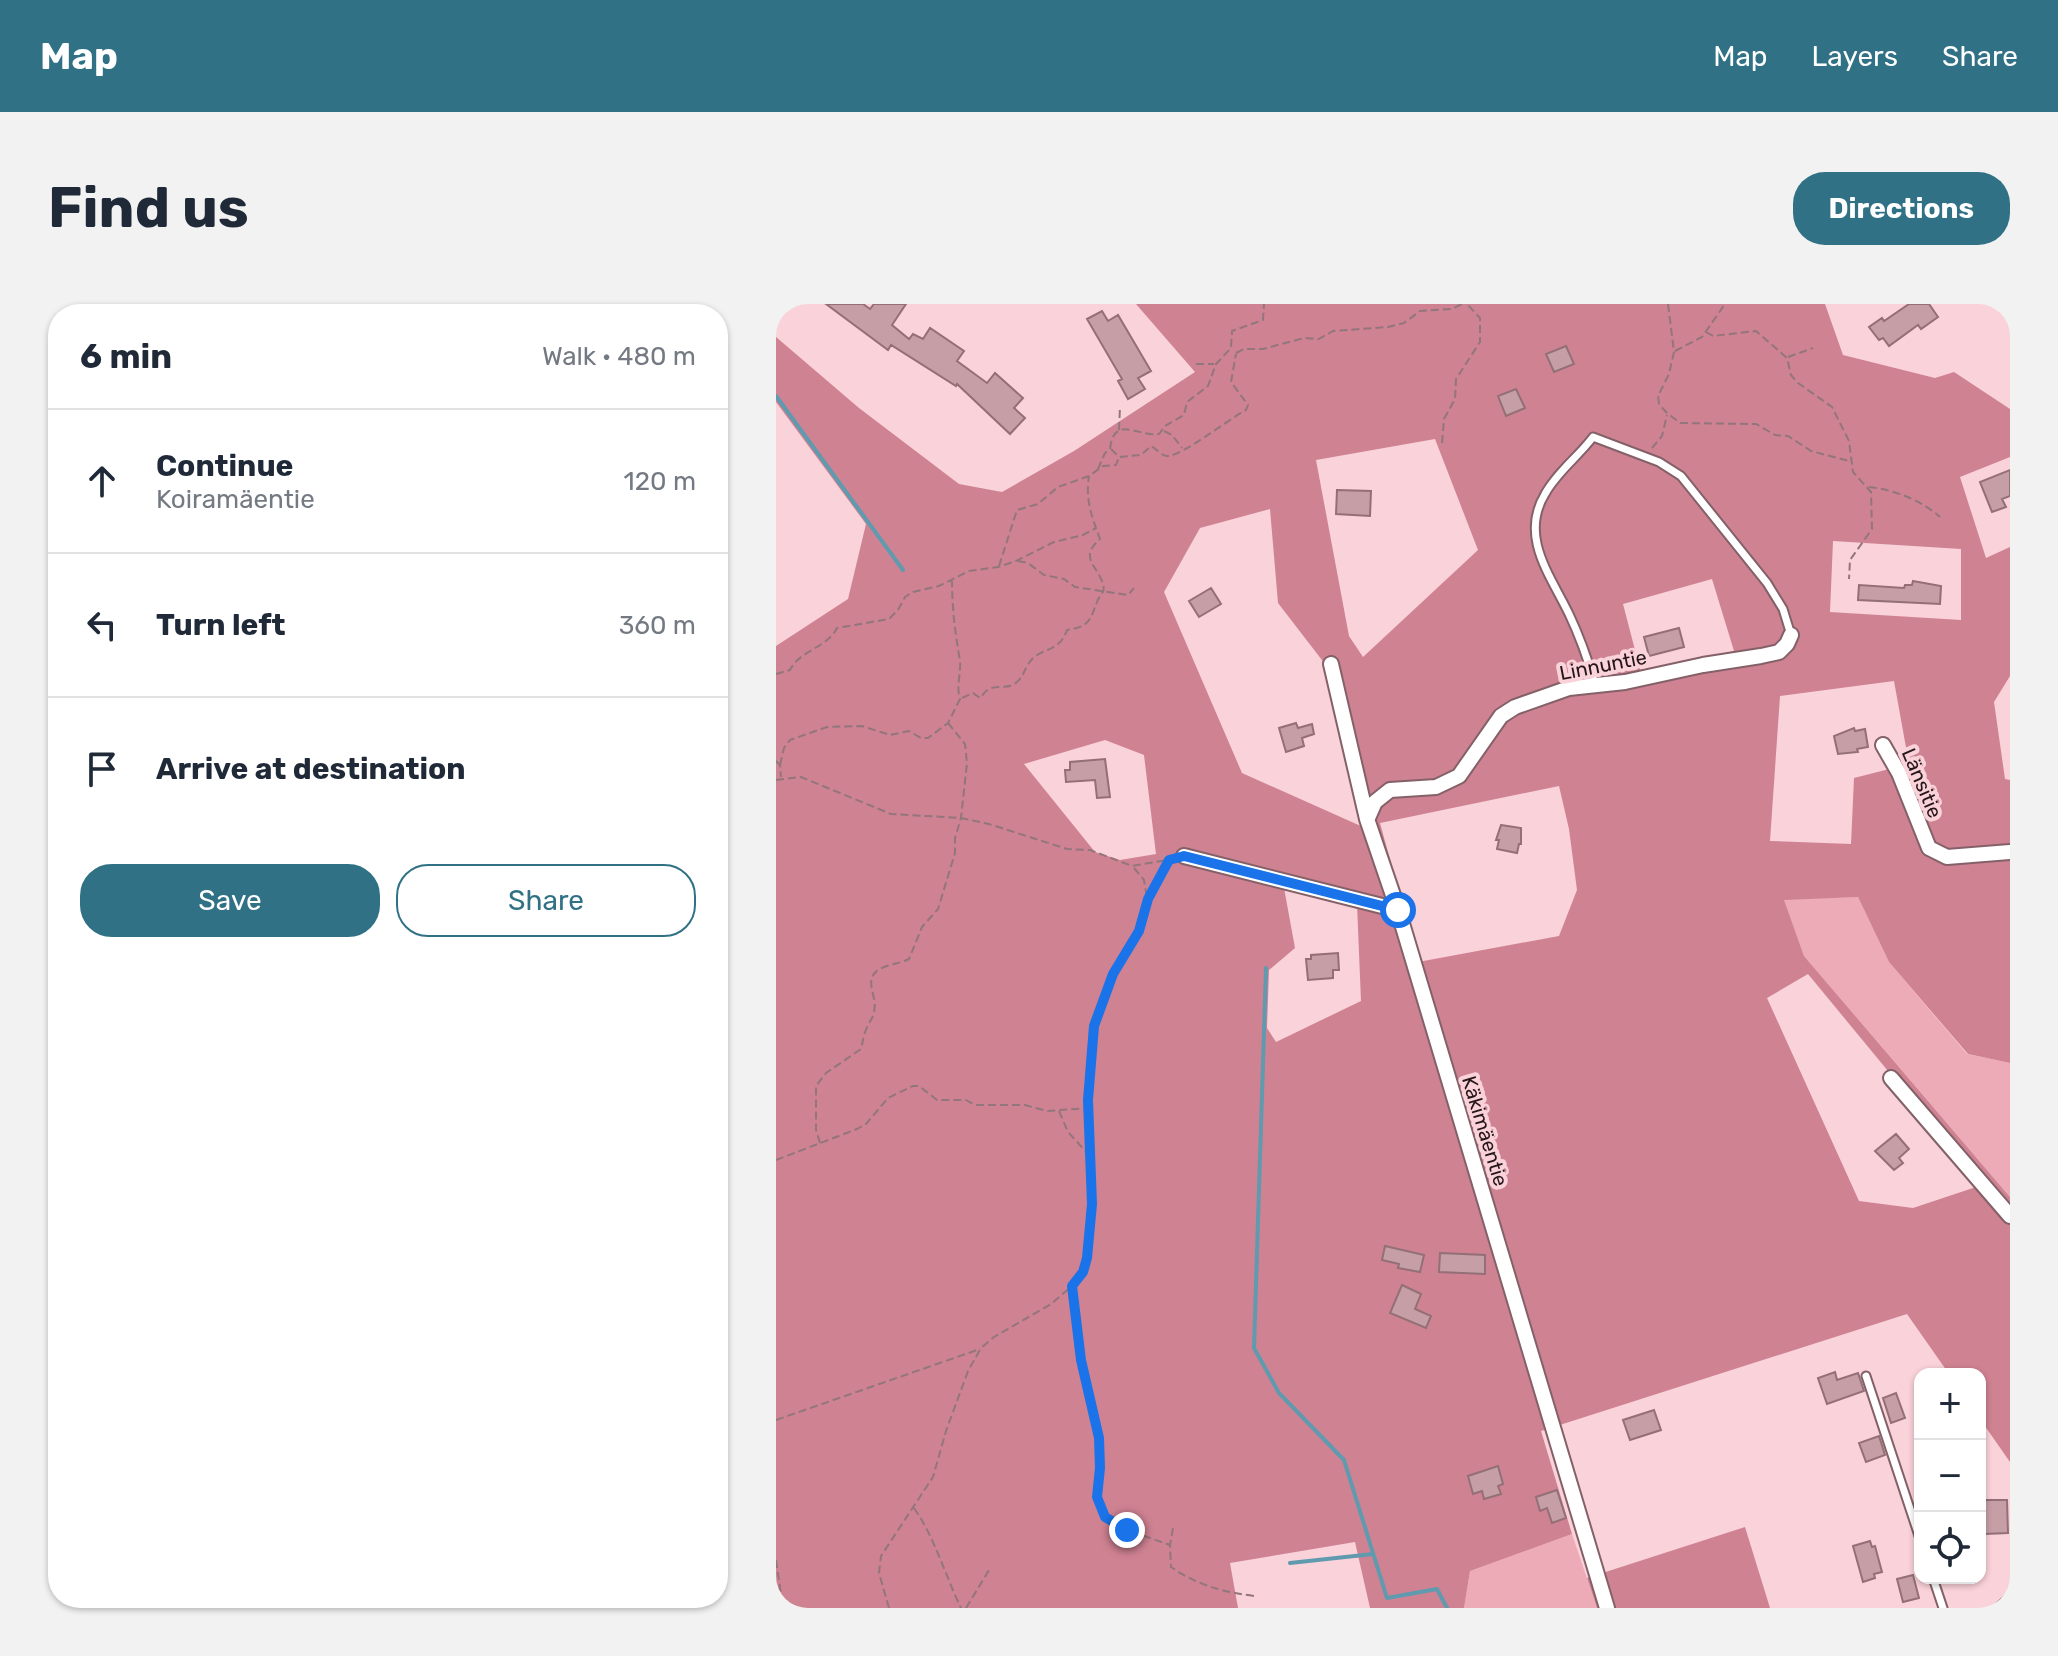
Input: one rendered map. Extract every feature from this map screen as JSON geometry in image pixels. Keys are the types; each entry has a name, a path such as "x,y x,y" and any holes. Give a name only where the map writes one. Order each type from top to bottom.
{"street":[{"name":"Linnuntie","path":"1367,819 1375,802 1390,790 1436,787 1459,776 1501,716 1515,707 1569,688 1625,682 1779,652 1791,635"},
{"name":"Käkimäentie","path":"1331,664 1367,819 1398,910 1607,1608"},
{"name":"Länsitie","path":"1883,745 1899,773 1929,848 1947,857 2010,852"},
{"path":"1184,856 1398,910"},
{"path":"1891,1078 2010,1216"},
{"path":"2003,1608 2010,1602"}],"lane":[{"path":"1595,684 1569,613 1550,581 1536,545 1534,518 1545,494 1593,437 1659,462 1681,476 1767,583 1783,609 1791,635"},
{"path":"1866,1376 1914,1521"},
{"path":"1935,1584 1943,1608"}],"path":[{"path":"1098,469 1119,431 1129,429 1152,436 1184,415 1187,402 1208,386 1216,364 1231,348 1232,331 1263,320 1264,304"},
{"path":"1236,353 1304,338 1319,339 1333,331 1388,327 1404,323 1420,311 1452,309 1464,304 1480,318 1480,342 1456,379 1455,399 1444,419 1442,443"},
{"path":"1668,304 1674,352 1669,374 1658,396 1659,404 1667,413 1680,423 1756,424 1775,435 1788,436 1811,451 1851,461"},
{"path":"1674,352 1706,332 1725,304"},
{"path":"1706,332 1713,336 1756,331 1787,358 1791,375 1798,383 1832,407 1849,441 1853,472 1868,487 1873,503 1872,529 1850,560 1849,579"},
{"path":"1231,348 1236,353"},
{"path":"1787,358 1813,348"},
{"path":"1110,449 1119,457 1141,455 1151,446 1166,456 1183,450 1246,410 1248,405 1231,382 1236,353"},
{"path":"1196,364 1216,364"},
{"path":"1119,431 1120,407"},
{"path":"1645,457 1662,436 1667,413"},
{"path":"1163,431 1178,441 1183,450"},
{"path":"998,567 1017,510 1038,504 1058,487 1089,476 1098,469 1116,465 1119,457"},
{"path":"781,778 784,748 790,740 827,727 862,726 890,735 909,731 921,738 928,738 948,723 960,699 973,693 980,698 988,690 1011,687 1024,675 1028,663 1055,648 1067,630 1083,627 1091,619 1104,591 1089,554 1092,545 1100,539 1090,515 1089,476"},
{"path":"1868,487 1888,489 1928,507 1940,517"},
{"path":"776,674 790,670 794,663 831,639 837,628 889,619 905,597 939,586 969,571 1016,561 1054,542 1083,535 1096,528"},
{"path":"1016,561 1028,563 1044,575 1064,579 1075,587 1128,595 1134,588"},
{"path":"952,577 952,623 957,638 960,674 957,689 960,699"},
{"path":"820,1143 816,1130 816,1086 826,1073 861,1049 865,1031 874,1015 876,997 870,985 871,977 876,971 909,959 922,927 938,909 955,853 967,763 965,744 948,723"},
{"path":"776,761 780,765"},
{"path":"776,780 801,777 891,814 961,818 1067,849 1090,850 1132,866 1144,880 1148,899"},
{"path":"889,1608 879,1573 881,1556 933,1477 968,1371 981,1348 1051,1304 1083,1272 1092,1204 1089,1108 1094,1026 1113,974 1139,931 1148,899 1169,860 1132,866"},
{"path":"776,1160 866,1124 888,1098 913,1086 919,1086 937,1100 966,1100 975,1105 1025,1105 1047,1111 1089,1108"},
{"path":"1058,1110 1068,1132 1089,1155"},
{"path":"1072,1286 1081,1360 1099,1438 1097,1497 1105,1517 1127,1530 1170,1545"},
{"path":"776,1420 981,1348"},
{"path":"914,1508 929,1530 933,1547 963,1608 989,1570"},
{"path":"1173,1528 1171,1567 1189,1579 1224,1592 1254,1596"},
{"path":"776,1560 783,1608"}],"shaded area":[{"path":"1136,304 1825,304 1843,355 1935,378 1954,372 2010,409 2010,457 1960,477 1986,558 2010,547 2010,676 1994,702 2005,779 2010,780 2010,1063 1968,1054 1889,962 1858,897 1784,900 1804,956 2010,1197 2010,1462 1986,1428 1986,1368 1945,1368 1907,1314 1541,1431 1572,1534 1470,1571 1464,1608 1370,1608 1355,1542 1230,1563 1238,1608 776,1608 776,646 848,599 866,524 776,402 776,337 859,408 959,484 1002,492 1074,451 1195,372","holes":["1435,439 1478,550 1363,657 1349,636 1316,460","1270,509 1278,603 1325,664 1363,827 1242,773 1164,592 1200,528","1833,541 1961,549 1961,620 1830,612","1712,579 1734,651 1641,673 1623,604","1894,681 1909,764 1854,778 1851,844 1770,841 1780,696","1105,740 1144,755 1156,854 1120,860 1095,852 1024,764","1559,786 1569,829 1577,890 1559,936 1418,962 1380,823","1284,888 1357,904 1361,1001 1276,1042 1267,1028 1269,970 1295,948","1808,974 1982,1185 1913,1208 1859,1201 1767,998"]},
{"path":"1858,897 1889,962 1967,1054 2010,1063 2010,1197 1804,956 1783,899"},
{"path":"1745,1527 1770,1608 1597,1608 1587,1578"},
{"path":"1572,1534 1597,1608 1464,1608 1470,1571"}],"building":[{"path":"826,304 863,304 870,309 874,304 906,304 892,325 909,339 913,334 923,339 930,328 964,351 957,361 987,383 995,373 1023,398 1014,408 1025,418 1010,434 957,384 891,345 888,350"},
{"path":"1909,304 1929,304 1938,317 1921,329 1918,325 1889,346 1883,338 1879,340 1869,327"},
{"path":"1102,311 1108,321 1118,315 1151,371 1138,378 1145,389 1128,399 1118,381 1122,379 1087,319"},
{"path":"1566,346 1574,364 1554,372 1546,354"},
{"path":"1516,389 1525,408 1506,416 1498,396"},
{"path":"2010,470 2010,496 2002,499 2006,507 1992,512 1980,482"},
{"path":"1337,490 1371,491 1370,516 1336,514"},
{"path":"1913,581 1941,586 1940,604 1858,600 1859,585 1904,588 1905,585 1912,585"},
{"path":"1211,588 1221,604 1199,617 1189,601"},
{"path":"1679,628 1684,647 1649,656 1644,637"},
{"path":"1296,723 1298,728 1312,724 1314,734 1302,738 1304,746 1286,752 1279,728"},
{"path":"1854,728 1855,731 1865,729 1868,747 1857,749 1858,752 1838,754 1834,736"},
{"path":"1105,759 1110,797 1097,798 1095,780 1066,782 1065,770 1070,770 1070,762"},
{"path":"1501,825 1521,828 1521,844 1517,853 1497,849 1499,840 1496,840"},
{"path":"1338,953 1339,970 1333,970 1333,978 1308,980 1306,959 1311,959 1311,955"},
{"path":"1896,1134 1909,1149 1899,1158 1903,1163 1894,1170 1875,1151"},
{"path":"1385,1246 1424,1255 1420,1272 1398,1268 1399,1264 1382,1260"},
{"path":"1440,1253 1485,1255 1485,1274 1439,1272"},
{"path":"1402,1285 1421,1294 1415,1309 1431,1316 1426,1328 1390,1313"},
{"path":"1835,1372 1837,1380 1858,1373 1864,1391 1827,1404 1818,1378"},
{"path":"1896,1393 1905,1418 1891,1423 1883,1398"},
{"path":"1654,1410 1661,1430 1630,1440 1623,1420"},
{"path":"1879,1436 1885,1455 1866,1462 1859,1443"},
{"path":"1498,1466 1503,1484 1498,1486 1501,1494 1484,1499 1482,1491 1473,1494 1468,1476"},
{"path":"1557,1490 1566,1518 1552,1523 1547,1508 1540,1511 1536,1497"},
{"path":"1986,1500 2007,1500 2008,1533 1986,1534"},
{"path":"1870,1541 1872,1547 1875,1546 1882,1572 1863,1582 1853,1546"},
{"path":"1913,1575 1919,1598 1903,1602 1897,1579"}],"waterway":[{"path":"776,396 903,570"},
{"path":"1266,968 1254,1348 1279,1393 1344,1460 1387,1598 1437,1589 1447,1608"},
{"path":"1290,1563 1373,1554"}],"route":[{"path":"1127,1530 1105,1517 1097,1497 1099,1438 1081,1360 1072,1286 1083,1272 1087,1258 1092,1204 1088,1100 1094,1026 1113,974 1139,931 1148,899 1169,860 1184,856 1398,910"}]}
